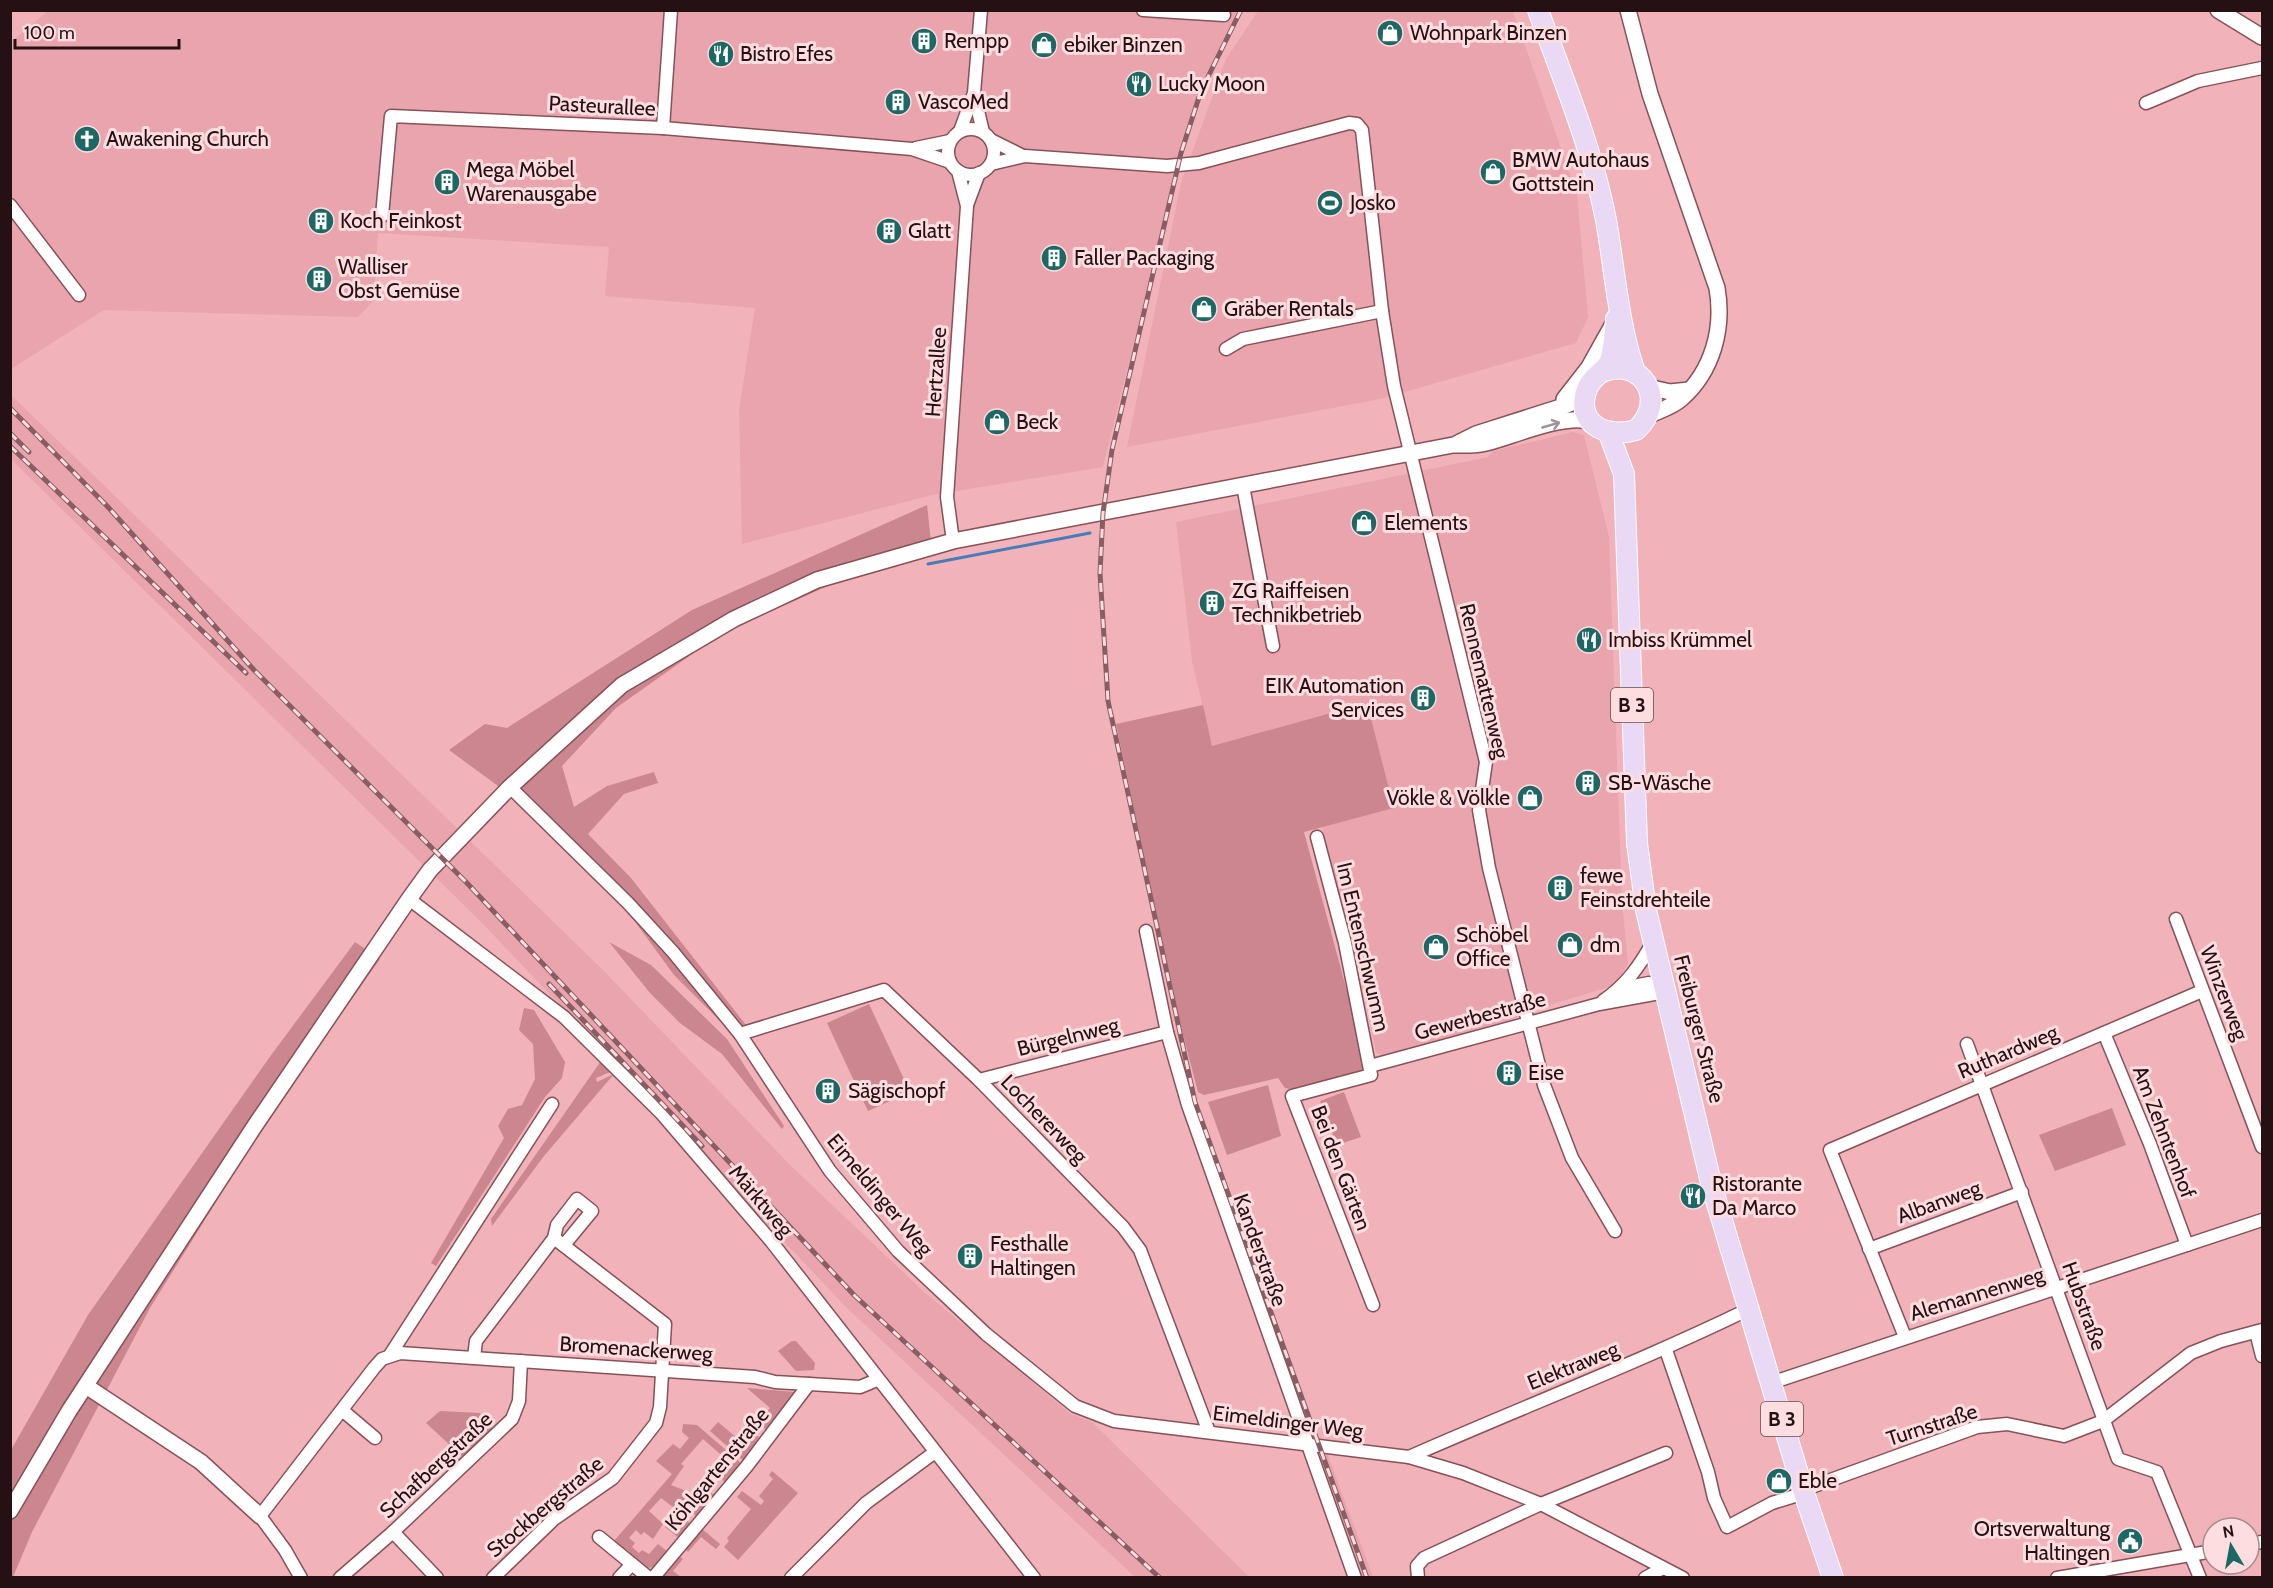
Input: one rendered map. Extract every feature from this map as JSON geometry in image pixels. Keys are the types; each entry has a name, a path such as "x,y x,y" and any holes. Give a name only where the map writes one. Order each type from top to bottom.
{"main road":[{"path":"1538,10 1593,170 1606,219 1617,314 1651,403 1642,423 1622,435 1609,434 1591,422 1584,405 1586,390 1609,363 1617,314"},
{"path":"1600,373 1617,368 1641,379"},
{"name":"Freiburger Straße","path":"1624,474 1642,423"},
{"name":"Freiburger Straße","path":"1609,434 1624,474 1637,843 1653,942 1712,1186 1803,1490 1833,1578"}],"street":[{"path":"663,128 671,10"},
{"path":"981,10 974,93 979,124 994,154 991,164"},
{"path":"1143,10 1224,15"},
{"path":"1628,10 1650,94 1717,288 1720,307 1715,346 1702,373 1682,399 1642,423"},
{"path":"2218,10 2262,37"},
{"path":"2146,103 2198,81 2262,68"},
{"path":"950,141 960,131 974,93"},
{"name":"Pasteurallee","path":"382,216 391,116 663,128 912,148 950,141"},
{"name":"Rennemattenweg","path":"1025,156 1167,166 1199,163 1349,123 1357,124 1362,130 1382,311 1394,386 1486,762 1479,810 1489,868 1530,1022 1544,1085 1572,1158 1615,1231"},
{"path":"960,131 974,129 1025,156"},
{"name":"Hertzallee","path":"950,141 947,152 967,206"},
{"name":"Pasteurallee","path":"912,148 954,167"},
{"path":"954,167 967,175 979,173 991,164 1025,156"},
{"name":"Hertzallee","path":"953,540 947,497 967,206 979,173"},
{"path":"10,205 79,294"},
{"path":"1226,349 1243,339 1382,311"},
{"path":"1552,408 1565,399 1576,386 1617,314"},
{"path":"1641,379 1670,392 1689,390"},
{"path":"1453,445 1476,434 1578,400 1586,390"},
{"path":"10,1511 38,1461 254,1127 430,870 510,787 622,686 734,619 817,580 953,540 1453,445 1484,444 1568,420 1584,418 1591,422"},
{"path":"1243,486 1273,646"},
{"name":"Eimeldinger Weg","path":"510,787 628,903 673,952 740,1034 813,1147 898,1251 986,1334 1075,1406 1113,1421 1309,1443 1409,1457 1463,1473 1541,1504 1683,1578"},
{"name":"Im Entenschwumm","path":"1317,837 1345,943 1370,1066"},
{"name":"Märktweg","path":"409,899 564,1017 662,1114 771,1241 1034,1578"},
{"name":"Winzerweg","path":"2176,919 2262,1147"},
{"name":"Kanderstraße","path":"1146,931 1167,1032 1192,1116 1355,1578"},
{"name":"Gewerbestraße","path":"1599,1004 1622,988 1637,971 1653,942"},
{"name":"Gewerbestraße","path":"1622,988 1649,983 1665,992"},
{"name":"Lochererweg","path":"740,1034 884,990 979,1080 1123,1227 1140,1250 1209,1432"},
{"name":"Ruthardweg","path":"1869,1249 1830,1150 2202,991"},
{"name":"Gewerbestraße","path":"1370,1066 1599,1004 1665,992"},
{"name":"Bürgelnweg","path":"979,1080 1167,1032"},
{"name":"Am Zehntenhof","path":"2104,1033 2150,1144 2187,1245"},
{"name":"Hubstraße","path":"1967,1044 2118,1459 2157,1472 2192,1554"},
{"name":"Bei den Gärten","path":"1370,1066 1371,1075 1292,1096 1373,1305"},
{"path":"260,1516 374,1368 390,1355 552,1104"},
{"name":"Albanweg","path":"1869,1249 2022,1192"},
{"name":"Alemannenweg","path":"1771,1383 1905,1337 2058,1290 2262,1220"},
{"name":"Stockbergstraße","path":"474,1358 476,1341 559,1242 665,1324 658,1420 613,1478 554,1520 493,1578"},
{"path":"1869,1249 1905,1337"},
{"name":"Elektraweg","path":"1409,1457 1543,1398 1666,1350 1749,1309"},
{"path":"2259,1331 2262,1356"},
{"name":"Turnstraße","path":"1666,1350 1708,1472 1714,1498 1727,1527 1772,1503 1798,1495 1803,1490 1977,1427 2007,1425 2064,1436 2103,1421 2191,1353 2221,1341 2259,1331"},
{"name":"Bromenackerweg","path":"390,1355 400,1353 521,1361 860,1387 878,1380"},
{"name":"Schafbergstraße","path":"340,1578 393,1532 512,1419 519,1401 521,1361"},
{"name":"Köhlgartenstraße","path":"651,1578 747,1466 809,1384"},
{"path":"86,1386 201,1462 260,1516 301,1578"},
{"path":"342,1410 375,1438"},
{"path":"791,1578 866,1503 935,1452"},
{"path":"1419,1578 1417,1566 1424,1558 1541,1504 1666,1453"},
{"path":"393,1532 437,1578"},
{"path":"598,1537 651,1578"},
{"path":"2057,1578 2201,1553"},
{"path":"2192,1554 2200,1578"},
{"path":"619,1578 632,1564"},
{"path":"1645,1578 1663,1568"}],"shaded area":[{"path":"48,11 1241,11 1201,91 1181,153 1103,467 932,495 742,544 739,410 755,308 605,296 609,247 378,233 374,300 358,317 104,310 11,369 11,42"},
{"path":"1258,11 1513,11 1577,194 1588,317 1576,343 1380,399 1127,447 1181,183 1226,59"},
{"path":"10,394 604,971 790,1165 923,1291 1071,1414 1092,1422 1249,1577 1135,1577 846,1307 484,925 11,459"},
{"path":"1573,432 1584,435 1609,537 1622,903 1628,963 1616,985 1546,1006 1510,1020 1384,1056 1376,1052 1322,827 1394,808 1367,704 1212,746 1192,661 1176,522 1488,457 1493,451"},
{"path":"927,505 932,551 832,584 719,635 616,708 562,766 574,807 607,786 654,772 658,783 624,794 588,834 631,878 746,1025 730,1031 674,975 614,893 562,833 449,750 485,724 507,728 692,610"},
{"path":"1367,703 1394,808 1304,832 1359,1036 1364,1071 1290,1089 1285,1088 1278,1078 1204,1095 1198,1092 1173,996 1116,724 1203,705 1212,746"},
{"path":"355,942 380,959 271,1114 150,1308 32,1532 11,1578 11,1450 88,1315 269,1058"},
{"path":"609,942 651,965 727,1039 784,1126 782,1129 722,1054 680,1023 650,993"},
{"path":"869,1004 910,1092 868,1111 827,1023"},
{"path":"524,1008 534,1010 565,1062 562,1078 545,1097 436,1266 431,1263 504,1138 498,1126 508,1109 522,1105 535,1079 533,1044 519,1030"},
{"path":"601,1061 615,1070 596,1078 597,1082 614,1074 544,1156 492,1226 491,1219"},
{"path":"1268,1085 1281,1136 1227,1155 1208,1102"},
{"path":"1344,1092 1361,1137 1337,1145 1320,1101"},
{"path":"2112,1108 2126,1145 2055,1171 2039,1135"},
{"path":"792,1341 796,1341 815,1363 814,1370 796,1371 778,1351"},
{"path":"747,1388 794,1392 796,1398 769,1429 765,1429 760,1421 770,1408"},
{"path":"440,1411 480,1413 493,1429 464,1458 426,1423"},
{"path":"718,1422 737,1438 746,1427 759,1437 744,1461 710,1431"},
{"path":"683,1424 697,1425 742,1464 726,1484 718,1474 728,1461 703,1439 681,1464 684,1466 671,1485 691,1493 700,1483 715,1496 697,1517 688,1509 691,1505 685,1500 677,1510 661,1498 649,1511 663,1524 653,1539 644,1532 641,1535 636,1530 629,1538 635,1543 632,1547 639,1553 642,1550 649,1554 658,1544 668,1552 654,1567 647,1568 614,1541 672,1474 656,1461 673,1444 680,1449 689,1438 682,1432"},
{"path":"1316,1451 1327,1453 1373,1577 1361,1577"},
{"path":"772,1471 798,1493 738,1560 724,1547 729,1541 727,1538 751,1509 737,1497 742,1491 761,1505 764,1501 759,1496 773,1479 769,1475"},
{"path":"676,1511 691,1524 679,1538 665,1527"},
{"path":"701,1528 720,1544 716,1549 701,1537 688,1552 684,1548"},
{"path":"679,1556 683,1559 673,1571 681,1577 662,1577"}],"waterway":[{"path":"928,564 1090,533"}],"railway":[{"path":"1241,10 1201,91 1181,153 1112,450 1103,513 1100,573 1108,701 1195,1102 1367,1578"},
{"path":"10,408 108,507 254,670 466,882 855,1296 1160,1578"},
{"path":"10,433 29,452"},
{"path":"10,446 246,673"},
{"path":"549,984 702,1146"}],"place":[{"name":"Wohnpark Binzen","path":"1390,33"},
{"name":"Rempp","path":"924,41"},
{"name":"ebiker Binzen","path":"1044,45"},
{"name":"Bistro Efes","path":"721,54"},
{"name":"Lucky Moon","path":"1139,84"},
{"name":"VascoMed","path":"898,102"},
{"name":"Awakening Church","path":"87,139"},
{"name":"BMW Autohaus Gottstein","path":"1493,172"},
{"name":"Mega Möbel Warenausgabe","path":"447,182"},
{"name":"Josko","path":"1330,203"},
{"name":"Koch Feinkost","path":"321,221"},
{"name":"Glatt","path":"889,231"},
{"name":"Faller Packaging","path":"1054,258"},
{"name":"Walliser Obst Gemüse","path":"319,279"},
{"name":"Gräber Rentals","path":"1204,309"},
{"name":"Beck","path":"997,422"},
{"name":"Elements","path":"1364,523"},
{"name":"ZG Raiffeisen Technikbetrieb","path":"1212,603"},
{"name":"Imbiss Krümmel","path":"1589,640"},
{"name":"EIK Automation Services","path":"1423,698"},
{"name":"SB-Wäsche","path":"1588,783"},
{"name":"Vökle & Völkle","path":"1530,798"},
{"name":"fewe Feinstdrehteile","path":"1560,888"},
{"name":"dm","path":"1570,945"},
{"name":"Schöbel Office","path":"1436,947"},
{"name":"Eise","path":"1509,1073"},
{"name":"Sägischopf","path":"828,1091"},
{"name":"Ristorante Da Marco","path":"1693,1196"},
{"name":"Festhalle Haltingen","path":"970,1256"},
{"name":"Eble","path":"1779,1481"},
{"name":"Ortsverwaltung Haltingen","path":"2130,1541"}]}
